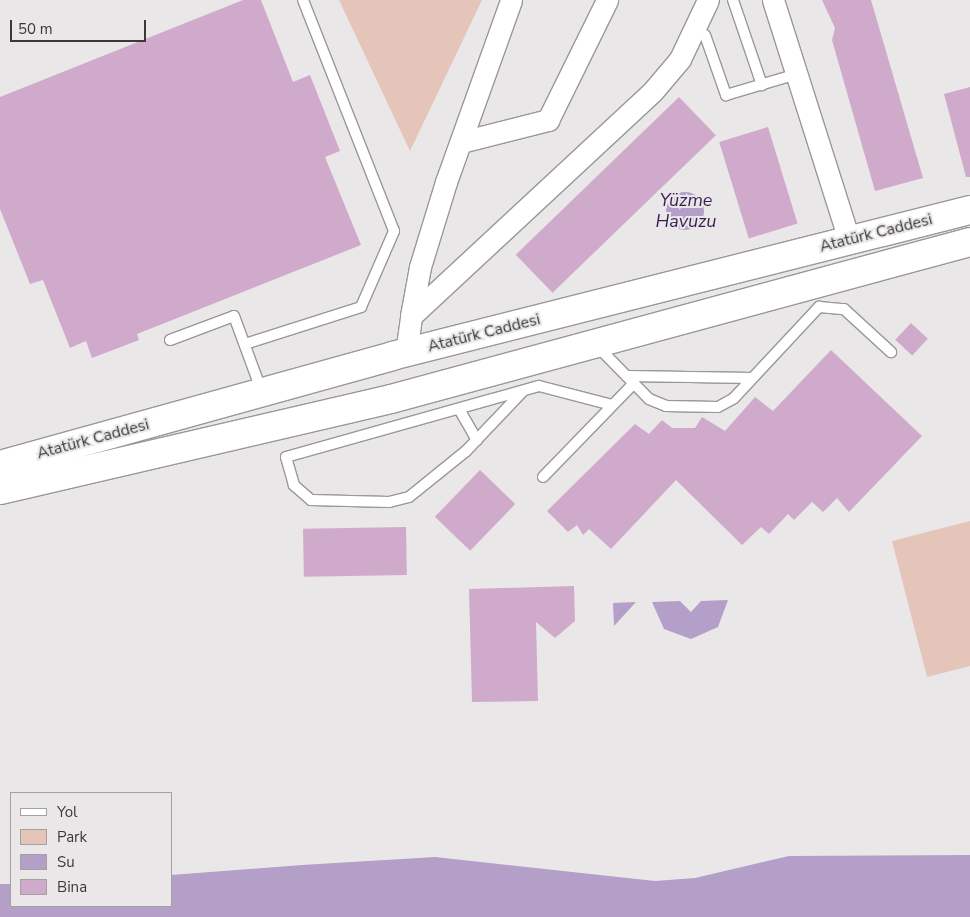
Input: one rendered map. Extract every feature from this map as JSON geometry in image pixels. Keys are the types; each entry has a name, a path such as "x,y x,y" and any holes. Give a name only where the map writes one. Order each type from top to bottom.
{"main road":[{"name":"Atatürk Caddesi","path":"0,465 406,353 970,210"},
{"name":"Atatürk Caddesi","path":"0,490 420,391 970,242"},
{"path":"581,308 595,344"},
{"path":"406,353 420,391"}],"street":[{"path":"406,353 410,316 420,267 461,142 511,0"},
{"path":"461,142 548,120 607,0"},
{"path":"410,316 653,91 680,60 708,0"},
{"path":"773,0 849,240"}],"lane":[{"path":"245,344 361,307 394,231 303,0"},
{"path":"733,0 762,85"},
{"path":"705,35 726,95 797,74"},
{"path":"595,344 648,399 666,406 718,407 752,378 824,306 844,309 892,352"},
{"path":"170,340 234,316 262,392"},
{"path":"631,380 752,378"},
{"path":"543,477 612,405 631,380"},
{"path":"523,391 477,440 429,485 399,500 311,500 294,485 286,457 539,386 612,405"},
{"path":"460,409 477,440"}],"green space":[{"path":"339,0 482,0 410,151"},
{"path":"970,521 970,666 927,677 892,541"}],"water":[{"name":"Yüzme Havuzu","path":"685,192 698,198 704,211 698,224 685,230 672,224 666,211 672,198"},
{"path":"728,600 718,627 691,639 664,629 652,602 680,601 691,612 701,601"},
{"path":"636,602 614,626 613,603"},
{"path":"970,855 970,917 0,917 0,884 10,884 10,907 172,907 172,875 435,857 655,881 695,878 789,856"}],"building":[{"path":"243,0 261,0 293,82 310,75 340,151 325,157 361,245 137,334 139,340 92,358 86,341 70,348 43,280 30,284 0,209 0,97"},
{"path":"822,0 871,0 923,178 875,191 832,40 835,28"},
{"path":"970,87 970,177 966,177 944,94"},
{"path":"679,97 716,135 553,293 516,255"},
{"path":"768,127 798,224 749,238 719,142"},
{"path":"911,323 928,339 912,356 895,340"},
{"path":"831,350 922,436 849,512 837,498 823,512 812,502 794,520 788,514 769,534 761,527 742,545 676,480 611,549 589,529 583,535 577,525 568,532 547,511 635,424 649,434 662,420 672,428 695,428 702,417 725,431 755,397 773,411"},
{"path":"480,470 515,504 470,551 435,517"},
{"path":"406,527 407,575 304,577 303,529"},
{"path":"574,586 575,621 555,638 536,622 538,701 472,702 469,589"}]}
